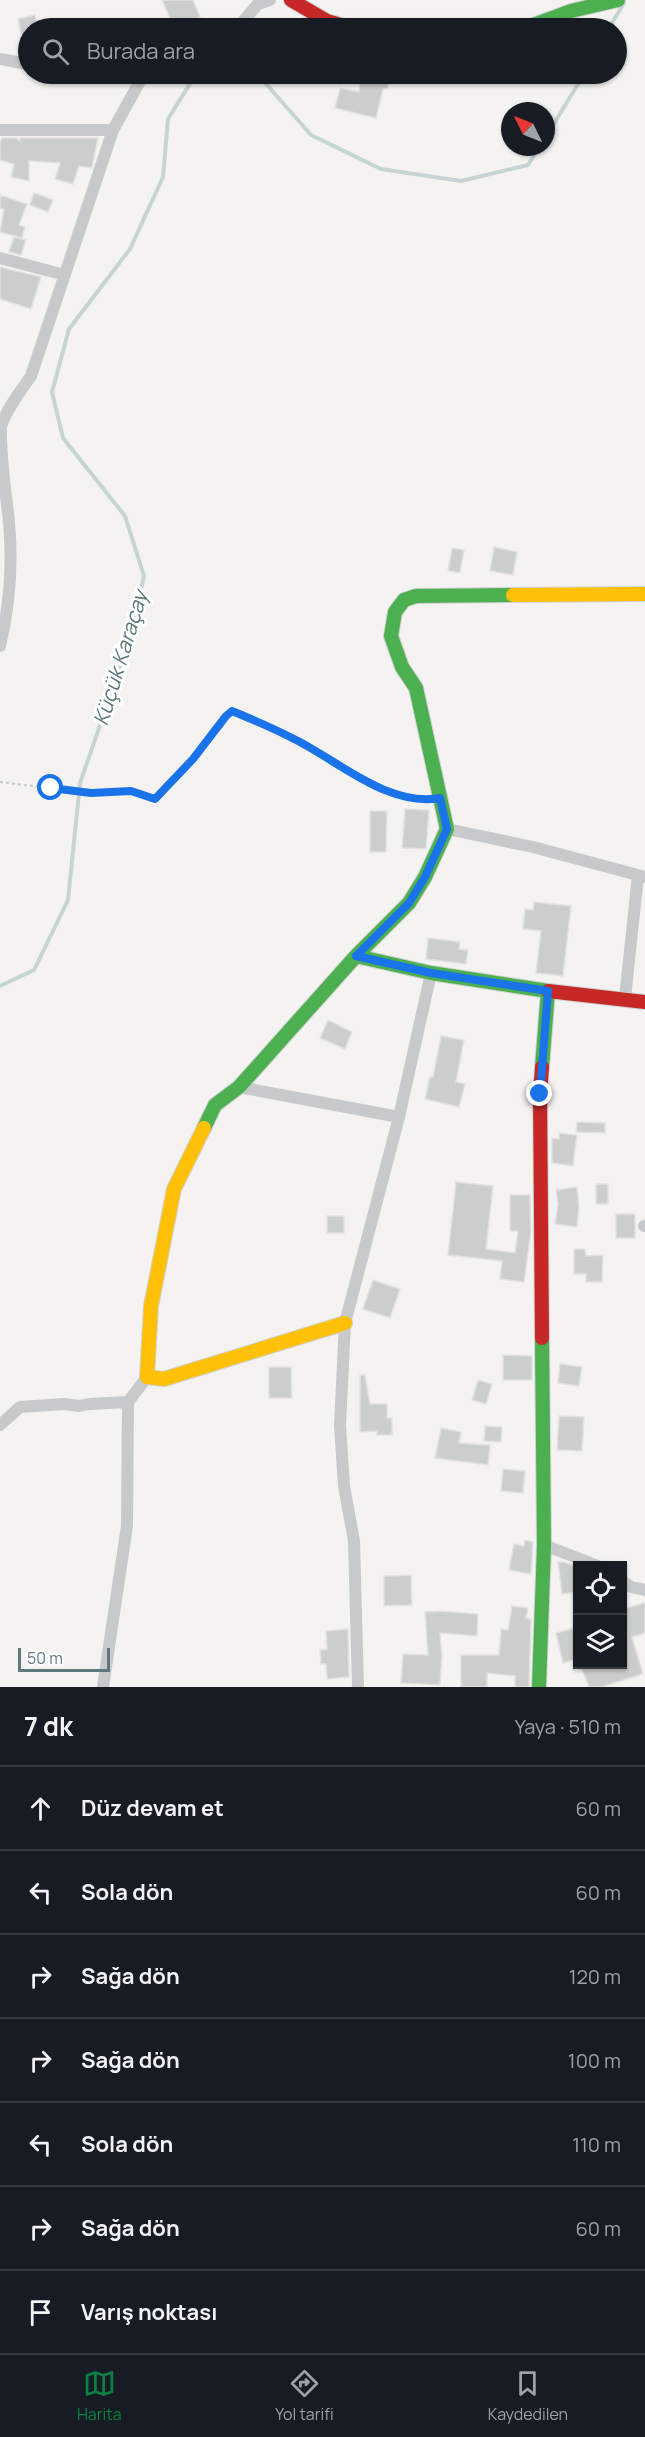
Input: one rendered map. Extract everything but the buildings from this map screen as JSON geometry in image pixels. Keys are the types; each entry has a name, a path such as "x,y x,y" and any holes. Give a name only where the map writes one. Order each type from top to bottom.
{"street":[{"path":"246,18 258,4 270,0"},
{"path":"291,0 322,18"},
{"path":"550,18 590,5 618,0"},
{"path":"0,59 18,62"},
{"path":"0,646 9,520 1,476 1,427 31,376 113,130 138,84"},
{"path":"0,130 113,130"},
{"path":"0,258 65,275"},
{"path":"103,1687 127,1526 128,1402 147,1377 151,1306 174,1189 215,1105 239,1087 356,956 409,903 425,877 447,829 416,688 402,667 391,636 395,612 404,600 416,596 645,594"},
{"path":"447,829 533,847 641,876 625,998"},
{"path":"356,956 431,973 548,991 645,1002"},
{"path":"358,1687 354,1540 344,1486 340,1425 345,1323 399,1117 431,973"},
{"path":"539,1687 544,1545 540,1094 548,991"},
{"path":"239,1087 399,1117"},
{"path":"147,1377 164,1379 345,1323"},
{"path":"0,1425 20,1407 128,1402"},
{"path":"544,1545 585,1561"},
{"path":"627,1584 645,1590"}],"path":[{"path":"0,782 87,792 131,791 155,799 193,759 232,711 298,741 385,790 427,801 440,798"}],"waterway":[{"name":"Küçük Karaçay","path":"615,18 624,3"},
{"name":"Küçük Karaçay","path":"0,986 34,970 68,900 80,783 129,642 144,576 125,516 63,438 52,392 69,329 130,249 163,177 168,119 190,84"},
{"name":"Küçük Karaçay","path":"266,84 311,135 381,169 461,181 528,165 534,156"},
{"name":"Küçük Karaçay","path":"555,122 578,84"}],"traffic: fast":[{"path":"552,18 618,0"},
{"path":"356,956 409,903 425,877 447,829 416,688 402,667 391,636 395,612 404,600 416,596 513,595"},
{"path":"204,1128 215,1105 239,1087 356,956 431,973 548,991"},
{"path":"542,1067 548,991"},
{"path":"539,1687 544,1545 542,1338"}],"traffic: slow":[{"path":"513,595 645,594"},
{"path":"204,1128 174,1189 151,1306 147,1377 164,1379 345,1323"}],"traffic: jam":[{"path":"291,0 322,18"},
{"path":"548,991 645,1002"},
{"path":"542,1067 540,1094 542,1338"}],"route":[{"path":"51,788 91,793 131,791 155,799 193,759 232,711 298,741 385,790 427,801 440,798 447,829 425,877 409,903 356,956 431,973 548,991 544,1016 540,1094"}]}
